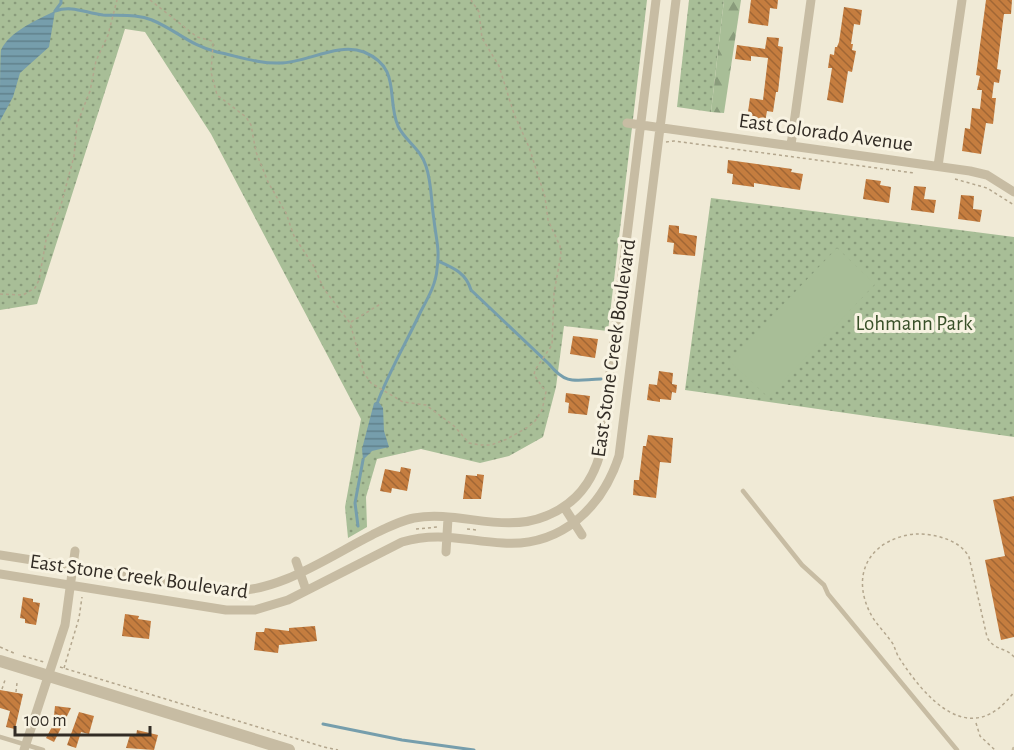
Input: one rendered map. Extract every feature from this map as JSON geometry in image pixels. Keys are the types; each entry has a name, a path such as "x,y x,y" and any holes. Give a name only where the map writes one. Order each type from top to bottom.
{"street":[{"path":"656,0 676,1"},
{"name":"East Stone Creek Boulevard","path":"0,555 229,591 258,590 403,521 433,516 518,523 546,516 564,507 584,488 597,465 603,439 656,0"},
{"path":"792,146 812,0"},
{"path":"938,166 962,0"},
{"name":"East Stone Creek Boulevard","path":"0,574 239,611 268,607 402,542 425,536 447,536 517,543 552,535 574,522 596,503 613,474 619,456 676,1"},
{"name":"East Colorado Avenue","path":"627,123 938,166 987,175 1014,192"},
{"path":"608,395 627,397"},
{"path":"564,507 582,535"},
{"path":"446,552 448,518"},
{"path":"25,747 65,625 75,551"},
{"path":"296,561 306,590"},
{"path":"0,661 289,750"}],"lane":[{"path":"743,491 802,565 824,585 828,594 957,750"},
{"path":"0,737 25,747 43,750"}],"path":[{"path":"0,294 23,296 35,288 39,280 46,240 60,205 74,156 77,124 90,90 96,61 108,35 117,0"},
{"path":"150,0 197,37 212,41 213,85 217,95 223,102 246,117 251,125 261,166 286,213 294,236 313,265 324,289 350,322 364,373 376,387 403,402 426,405 469,442 491,445 528,427 542,410 546,393 534,375 552,345 554,293 561,254 560,246 548,220 545,197 529,147 514,114 499,66 480,32 479,12 471,0"},
{"path":"668,142 916,173"},
{"path":"950,178 980,185 1014,205"},
{"path":"350,322 382,303"},
{"path":"1014,657 1011,653 991,645 987,637 969,557 964,548 953,541 916,534 882,545 869,556 864,568 862,586 872,616 908,670 942,711 963,721 976,722 996,714 1014,694"},
{"path":"82,594 79,618 63,668 338,750"},
{"path":"0,647 19,656 43,661"},
{"path":"2,689 5,680"},
{"path":"16,692 17,683"},
{"path":"976,722 980,736 995,750"}],"green space":[{"path":"0,0 647,0 608,331 564,326 556,387 543,437 509,456 480,463 421,449 377,459 366,497 367,527 348,538 345,507 361,419 211,134 145,32 125,29 37,304 0,310"},
{"path":"689,0 724,0 711,112 677,107"},
{"path":"724,0 741,0 724,113 711,112"},
{"name":"Lohmann Park","path":"711,198 1014,237 1014,437 685,390"},
{"path":"837,248 875,284 768,397 729,361"}],"water":[{"path":"55,11 49,47 20,73 13,97 0,121 1,50 17,32"},
{"path":"378,401 383,408 384,431 389,447 372,451 363,460 362,449 374,403"}],"building":[{"path":"751,0 778,0 777,9 770,8 768,26 748,23"},
{"path":"986,0 1012,0 1011,14 1004,14 997,69 1001,70 999,83 994,82 992,98 996,98 993,124 986,123 981,154 962,151 965,128 970,129 972,108 980,109 982,90 977,90 980,76 976,75"},
{"path":"844,7 862,10 860,25 854,24 851,44 853,44 852,50 856,51 852,72 848,71 843,103 827,100 832,68 828,68 830,54 834,55 835,47 839,42"},
{"path":"767,37 779,38 778,46 783,47 778,92 776,92 773,112 767,111 765,122 747,119 750,98 763,100 768,58 751,56 751,61 735,59 737,45 765,49"},
{"path":"728,160 792,169 791,172 803,174 800,190 754,183 754,187 732,184 733,174 727,173"},
{"path":"866,179 881,181 880,185 891,187 889,203 863,199"},
{"path":"914,186 926,187 924,199 936,200 934,213 911,210"},
{"path":"961,195 974,196 973,209 982,210 980,222 958,219"},
{"path":"669,225 679,226 679,233 697,236 695,256 673,254 674,243 667,242"},
{"path":"573,336 598,339 595,358 570,354"},
{"path":"659,371 673,373 672,384 677,385 676,393 672,392 671,400 660,399 660,402 647,400 649,384 657,385"},
{"path":"566,393 590,396 587,415 568,413 569,403 565,402"},
{"path":"648,435 673,438 671,463 660,462 656,498 633,495 634,480 639,480 643,446 646,446"},
{"path":"401,467 411,469 407,491 392,488 391,493 380,491 385,469 400,472"},
{"path":"477,474 484,475 481,499 463,499 466,475 477,476"},
{"path":"1014,496 1014,637 1001,640 985,560 1005,556 993,500"},
{"path":"23,597 40,603 36,625 25,623 25,619 20,618"},
{"path":"125,614 151,621 149,639 122,636"},
{"path":"315,626 317,641 279,645 278,653 254,650 256,632 264,632 265,628 289,631 289,628"},
{"path":"0,690 23,694 15,729 6,727 10,711 0,708"},
{"path":"55,706 71,708 54,742 46,738 53,725"},
{"path":"79,712 94,716 89,734 81,732 76,748 67,745"},
{"path":"137,730 158,735 154,750 126,748 130,735 136,736"}],"waterway":[{"path":"55,11 61,0"},
{"path":"55,11 73,9 103,15 146,18 208,49 256,61 290,62 333,51 354,50 364,52 384,66 391,84 398,126 421,155 428,173 438,256 431,291 378,401"},
{"path":"438,261 463,275 471,290 561,376 572,380 601,379"},
{"path":"358,526 355,503 363,460"},
{"path":"323,724 402,740 474,750"}]}
